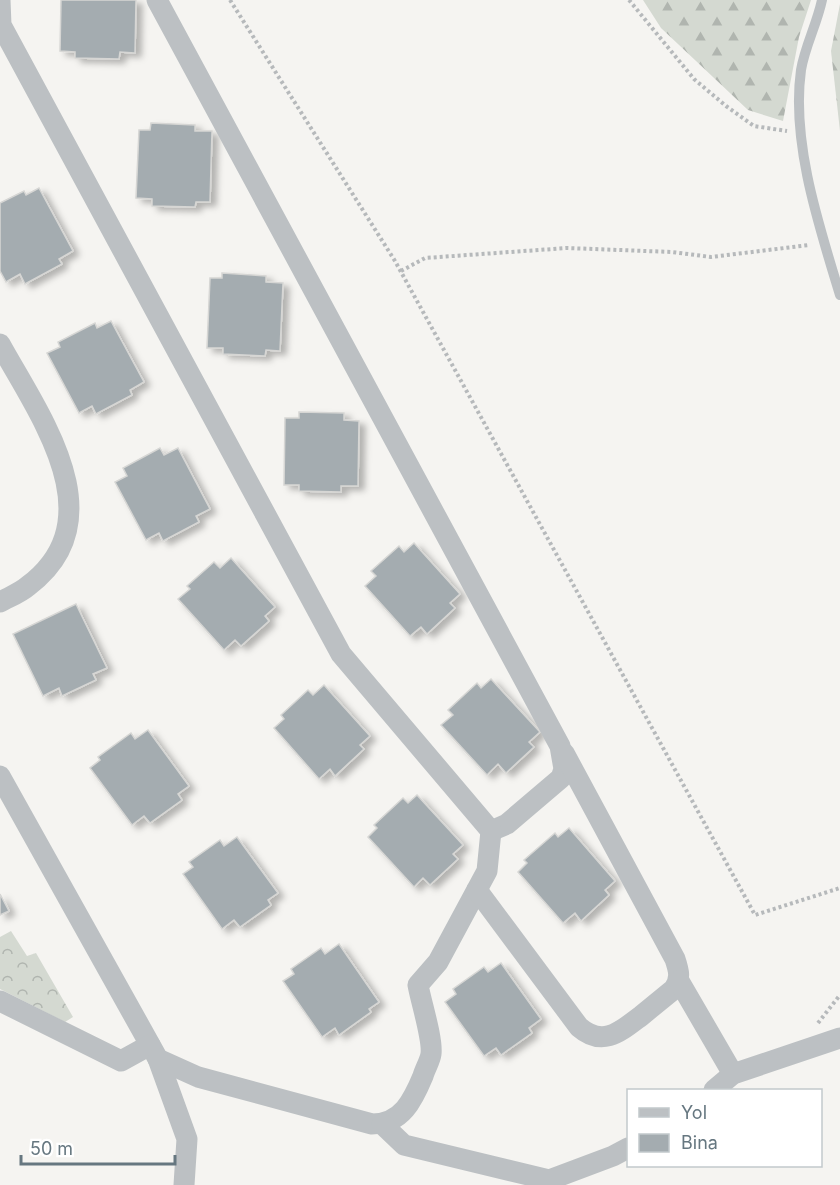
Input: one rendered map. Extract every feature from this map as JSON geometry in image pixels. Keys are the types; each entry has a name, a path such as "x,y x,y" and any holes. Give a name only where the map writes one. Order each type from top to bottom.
{"street":[{"path":"0,0 0,25 341,654 491,831 487,871 438,962 418,985 431,1055 409,1107 382,1124 372,1124 198,1077 154,1052 121,1061 0,1001"},
{"path":"157,0 675,959 680,981 733,1074"},
{"path":"0,344 55,446 65,473 70,504 62,544 53,561 27,588 0,602"},
{"path":"491,831 507,824 561,778 564,769 560,746"},
{"path":"0,776 154,1052 187,1139 184,1185"},
{"path":"477,890 579,1027 587,1034 596,1037 621,1032 674,989 680,981"},
{"path":"715,1089 733,1074 840,1038"},
{"path":"382,1124 404,1145 549,1180 614,1156 627,1149"}],"lane":[{"path":"822,0 802,69 799,101 805,161 840,295"}],"path":[{"path":"230,0 401,271 755,915 840,888"},
{"path":"629,0 694,79 726,106 754,126 802,134"},
{"path":"401,271 425,258 567,248 672,252 711,257 825,243"}],"green space":[{"path":"643,0 811,0 799,37 783,121 748,110 661,28"},
{"path":"840,4 840,131 831,51"},
{"path":"11,931 27,956 36,953 73,1017 65,1022 0,989 0,937"}],"building":[{"path":"61,0 136,0 135,53 120,52 119,59 75,58 75,52 60,51"},
{"path":"151,123 195,125 195,131 212,131 210,202 196,202 195,207 152,206 152,199 136,198 139,130 150,130"},
{"path":"39,188 73,251 59,259 62,264 25,284 20,274 6,282 0,271 0,203 24,191 26,195"},
{"path":"222,273 266,276 266,282 283,283 280,351 266,350 265,356 223,354 223,348 207,348 210,278 222,278"},
{"path":"111,321 144,382 130,390 132,395 96,414 92,406 79,413 47,353 60,347 58,342 95,323 97,328"},
{"path":"299,412 344,413 344,420 359,421 358,486 341,486 341,492 299,491 299,485 284,485 285,418 299,418"},
{"path":"160,448 164,455 178,448 210,509 196,516 199,522 163,541 159,533 146,540 115,482 127,476 123,468"},
{"path":"414,543 460,594 450,603 455,608 427,634 421,627 410,636 365,586 376,576 371,571 399,546 404,552"},
{"path":"231,558 275,607 265,616 269,621 241,646 235,640 224,650 178,599 190,589 187,586 214,562 220,568"},
{"path":"76,604 107,668 93,674 96,680 62,696 59,688 43,696 13,634"},
{"path":"491,679 540,732 529,742 534,747 506,773 498,764 487,775 441,725 453,715 448,710 477,683 481,688"},
{"path":"324,685 370,736 360,745 364,749 335,776 330,769 319,779 274,728 284,719 281,715 308,690 313,695"},
{"path":"148,730 189,786 178,794 182,800 150,823 144,816 132,825 90,768 100,760 98,757 131,733 135,739"},
{"path":"417,795 463,845 453,854 458,859 430,885 423,878 414,887 368,837 377,828 374,825 403,798 408,803"},
{"path":"569,828 615,881 605,890 609,895 581,921 575,913 563,923 518,872 527,863 524,860 555,833 558,837"},
{"path":"237,837 278,893 268,900 271,905 240,927 234,920 222,929 183,874 193,867 189,862 220,840 224,846"},
{"path":"0,894 9,911 0,915"},
{"path":"339,944 379,1002 369,1009 371,1012 339,1035 335,1028 322,1037 283,981 294,974 291,969 321,948 325,954"},
{"path":"501,963 541,1019 529,1028 532,1033 501,1055 496,1048 484,1056 445,1002 456,994 453,989 484,967 488,972"}]}
